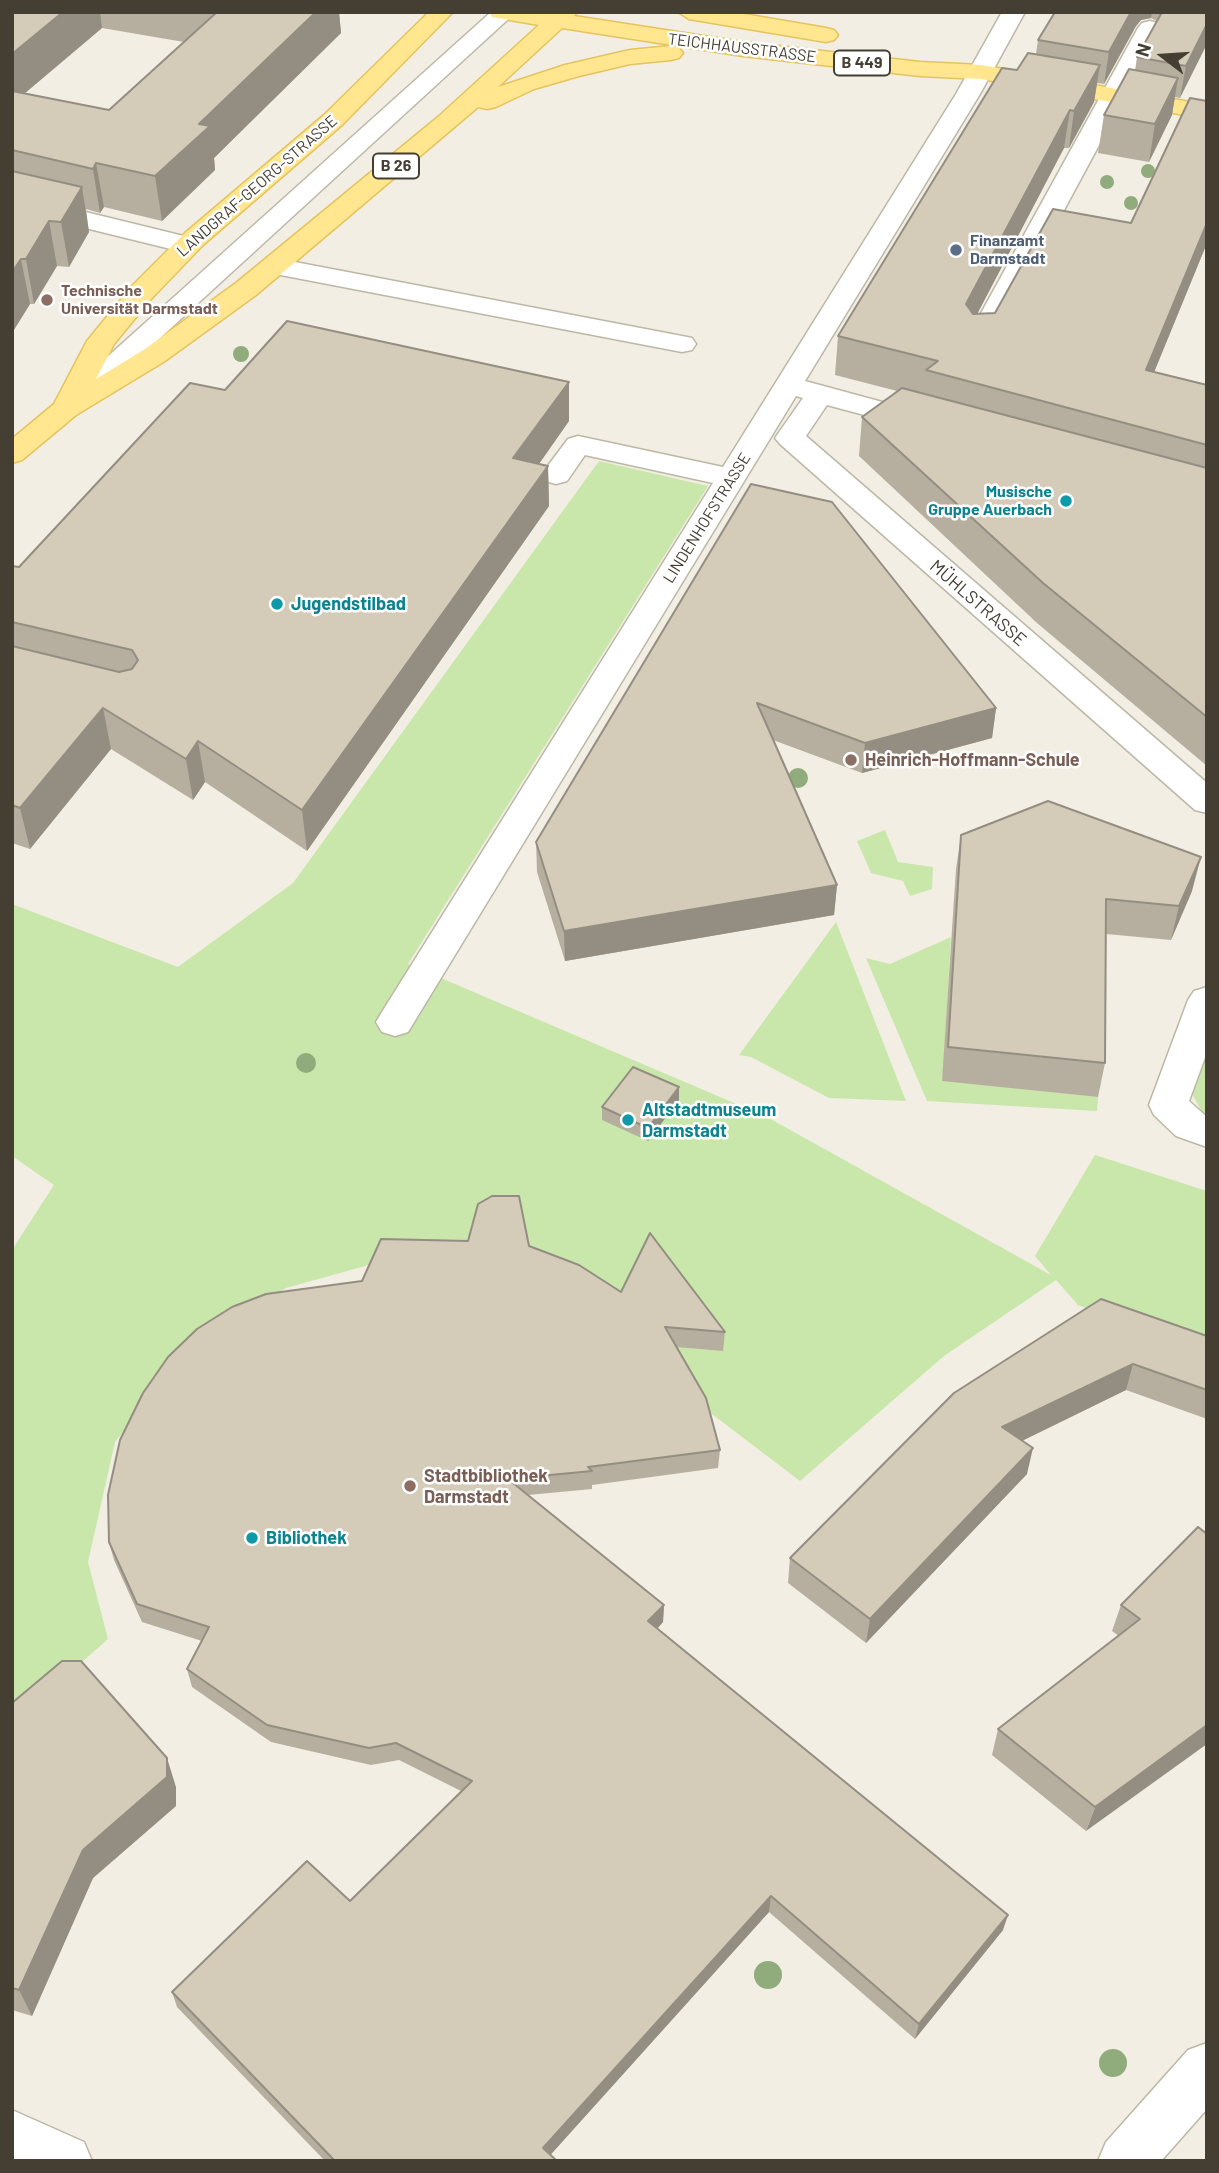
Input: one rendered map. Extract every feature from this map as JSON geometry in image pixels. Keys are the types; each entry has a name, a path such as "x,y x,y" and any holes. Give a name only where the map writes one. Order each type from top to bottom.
{"main road":[{"name":"LANDGRAF-GEORG-STRASSE","path":"66,409 101,341 142,292 187,245 333,120 442,12"},
{"name":"TEICHHAUSSTRASSE","path":"503,12 562,17 743,49 920,69 981,72 1207,112"},
{"name":"TEICHHAUSSTRASSE","path":"689,12 928,53 956,60 981,72"},
{"name":"LANDGRAF-GEORG-STRASSE","path":"12,454 66,409 155,355 274,266 447,122 562,17"},
{"path":"447,122 525,84 573,70 631,57 698,50 743,49"}],"street":[{"path":"66,409 503,12"},
{"name":"LINDENHOFSTRASSE","path":"394,1022 981,72 1014,12"},
{"path":"978,344 1150,28"},
{"path":"12,202 187,245"},
{"path":"274,266 682,344"},
{"path":"788,385 953,430"},
{"name":"MÜHLSTRASSE","path":"820,394 790,438 1207,802"},
{"path":"556,475 578,445 731,478"},
{"path":"1207,1000 1168,1105 1190,1126 1207,1132"},
{"path":"1125,2161 1207,2068"},
{"path":"12,2137 65,2161"}],"green space":[{"path":"599,461 708,486 408,964 767,1117 1051,1275 1035,1256 1095,1155 1207,1191 1207,1355 1078,1305 1056,1280 944,1356 800,1481 692,1399 383,1261 286,1288 187,1350 115,1442 88,1562 108,1639 12,1724 12,1250 54,1185 12,1156 12,904 178,967 293,883"},
{"path":"885,830 898,862 933,867 932,889 910,896 903,881 871,873 857,841"},
{"path":"836,922 906,1101 829,1098 751,1057 739,1055"},
{"path":"951,937 943,1080 1098,1097 1097,1111 927,1101 866,958 890,964"},
{"path":"1207,1045 1207,1114 1202,1112 1189,1088"}],"building":[{"path":"12,12 63,12 12,54"},
{"path":"217,12 316,12 199,124 210,126 155,176 96,163 93,169 12,150 12,91 109,110"},
{"path":"1055,12 1131,12 1109,52 1038,40"},
{"path":"1162,12 1207,12 1207,24 1186,66 1137,57"},
{"path":"1028,53 1100,65 1074,111 1070,110 966,304 973,314 995,313 1053,209 1131,223 1190,98 1207,101 1207,223 1146,370 1207,385 1207,445 926,370 938,361 838,336 1002,68 1017,70"},
{"path":"1129,69 1178,78 1155,124 1104,115"},
{"path":"12,171 82,187 61,222 49,221 26,259 21,259 12,272"},
{"name":"Jugendstilbad","path":"287,321 569,382 513,458 548,466 302,810 198,741 186,759 103,708 20,808 12,805 12,646 119,672 132,669 138,660 132,650 12,622 12,566 19,567 190,383 225,390"},
{"path":"902,388 1207,468 1207,717 1043,583 862,417"},
{"path":"751,484 832,502 996,708 865,743 757,703 837,885 564,931 536,842"},
{"path":"1048,801 1201,857 1179,906 1106,899 1105,1063 948,1047 961,835"},
{"path":"633,1067 679,1087 648,1128 602,1107"},
{"path":"492,1196 519,1196 529,1246 579,1265 621,1292 650,1233 725,1332 665,1327 706,1398 720,1450 588,1467 592,1471 508,1479 664,1605 648,1621 1008,1915 919,2024 771,1896 543,2148 557,2161 335,2161 172,1992 307,1861 350,1901 472,1781 396,1743 369,1748 267,1725 187,1669 209,1627 137,1604 109,1542 108,1495 120,1440 143,1393 168,1357 197,1329 232,1307 266,1294 362,1281 381,1239 468,1241 478,1204"},
{"path":"1101,1299 1207,1336 1207,1390 1133,1364 1002,1427 1033,1448 870,1619 790,1558 954,1393"},
{"path":"1198,1527 1207,1534 1207,1725 1095,1807 998,1729 1140,1619 1121,1605"},
{"path":"62,1661 81,1661 167,1758 167,1777 83,1850 19,1990 12,1988 12,1703"}],"place":[{"name":"Finanzamt Darmstadt","path":"956,250"},
{"name":"Technische Universität Darmstadt","path":"47,300"},
{"name":"Musische Gruppe Auerbach","path":"1066,501"},
{"name":"Jugendstilbad","path":"277,604"},
{"name":"Heinrich-Hoffmann-Schule","path":"851,760"},
{"name":"Altstadtmuseum Darmstadt","path":"628,1120"},
{"name":"Stadtbibliothek Darmstadt","path":"410,1486"},
{"name":"Bibliothek","path":"252,1538"}]}
